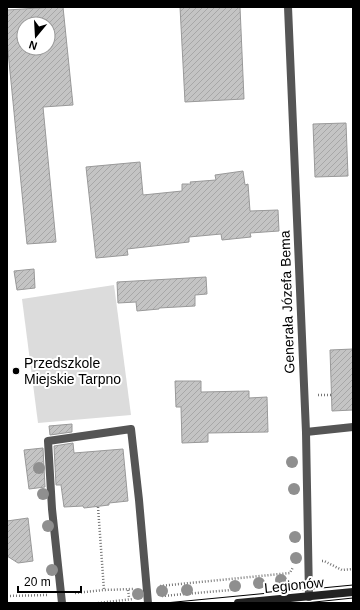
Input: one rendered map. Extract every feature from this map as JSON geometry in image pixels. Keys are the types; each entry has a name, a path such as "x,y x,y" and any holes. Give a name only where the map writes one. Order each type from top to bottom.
{"street":[{"name":"Generała Józefa Bema","path":"288,7 306,432 309,597"},
{"path":"306,432 353,427"},
{"path":"62,603 52,509 48,441 131,429 139,500 147,600"},
{"name":"Legionów","path":"238,603 353,592"}],"path":[{"path":"316,395 332,395"},
{"path":"98,506 104,590"},
{"path":"319,562 324,561 342,570 353,569"},
{"path":"128,590 129,598"},
{"path":"98,603 147,600 236,590"}],"shaded area":[{"path":"114,285 131,415 38,423 22,299"}],"building":[{"path":"63,7 73,105 43,107 56,242 27,244 7,41 7,10"},
{"path":"180,7 240,7 244,99 185,102"},
{"path":"346,123 348,176 315,177 313,124"},
{"path":"140,162 143,195 182,191 182,184 216,180 215,175 243,171 245,185 248,184 250,211 278,210 279,231 250,233 251,237 222,240 221,234 189,237 189,242 127,249 128,255 96,258 86,167"},
{"path":"34,269 35,288 17,290 14,271"},
{"path":"206,277 207,294 195,295 195,306 137,311 136,302 118,303 117,282"},
{"path":"353,349 353,410 332,411 330,350"},
{"path":"175,381 201,381 201,392 249,391 249,398 267,397 268,432 208,433 208,442 182,443 181,407 176,407"},
{"path":"72,424 72,432 50,435 49,426"},
{"path":"73,443 74,453 123,449 128,501 84,508 83,506 64,507 61,485 56,485 54,446"},
{"path":"43,448 45,487 29,489 24,450"},
{"path":"28,518 33,561 18,563 7,556 7,521"}],"tram line":[{"path":"165,603 353,585"},
{"path":"305,603 353,598"}],"place":[{"name":"Przedszkole Miejskie Tarpno","path":"16,371"}]}
